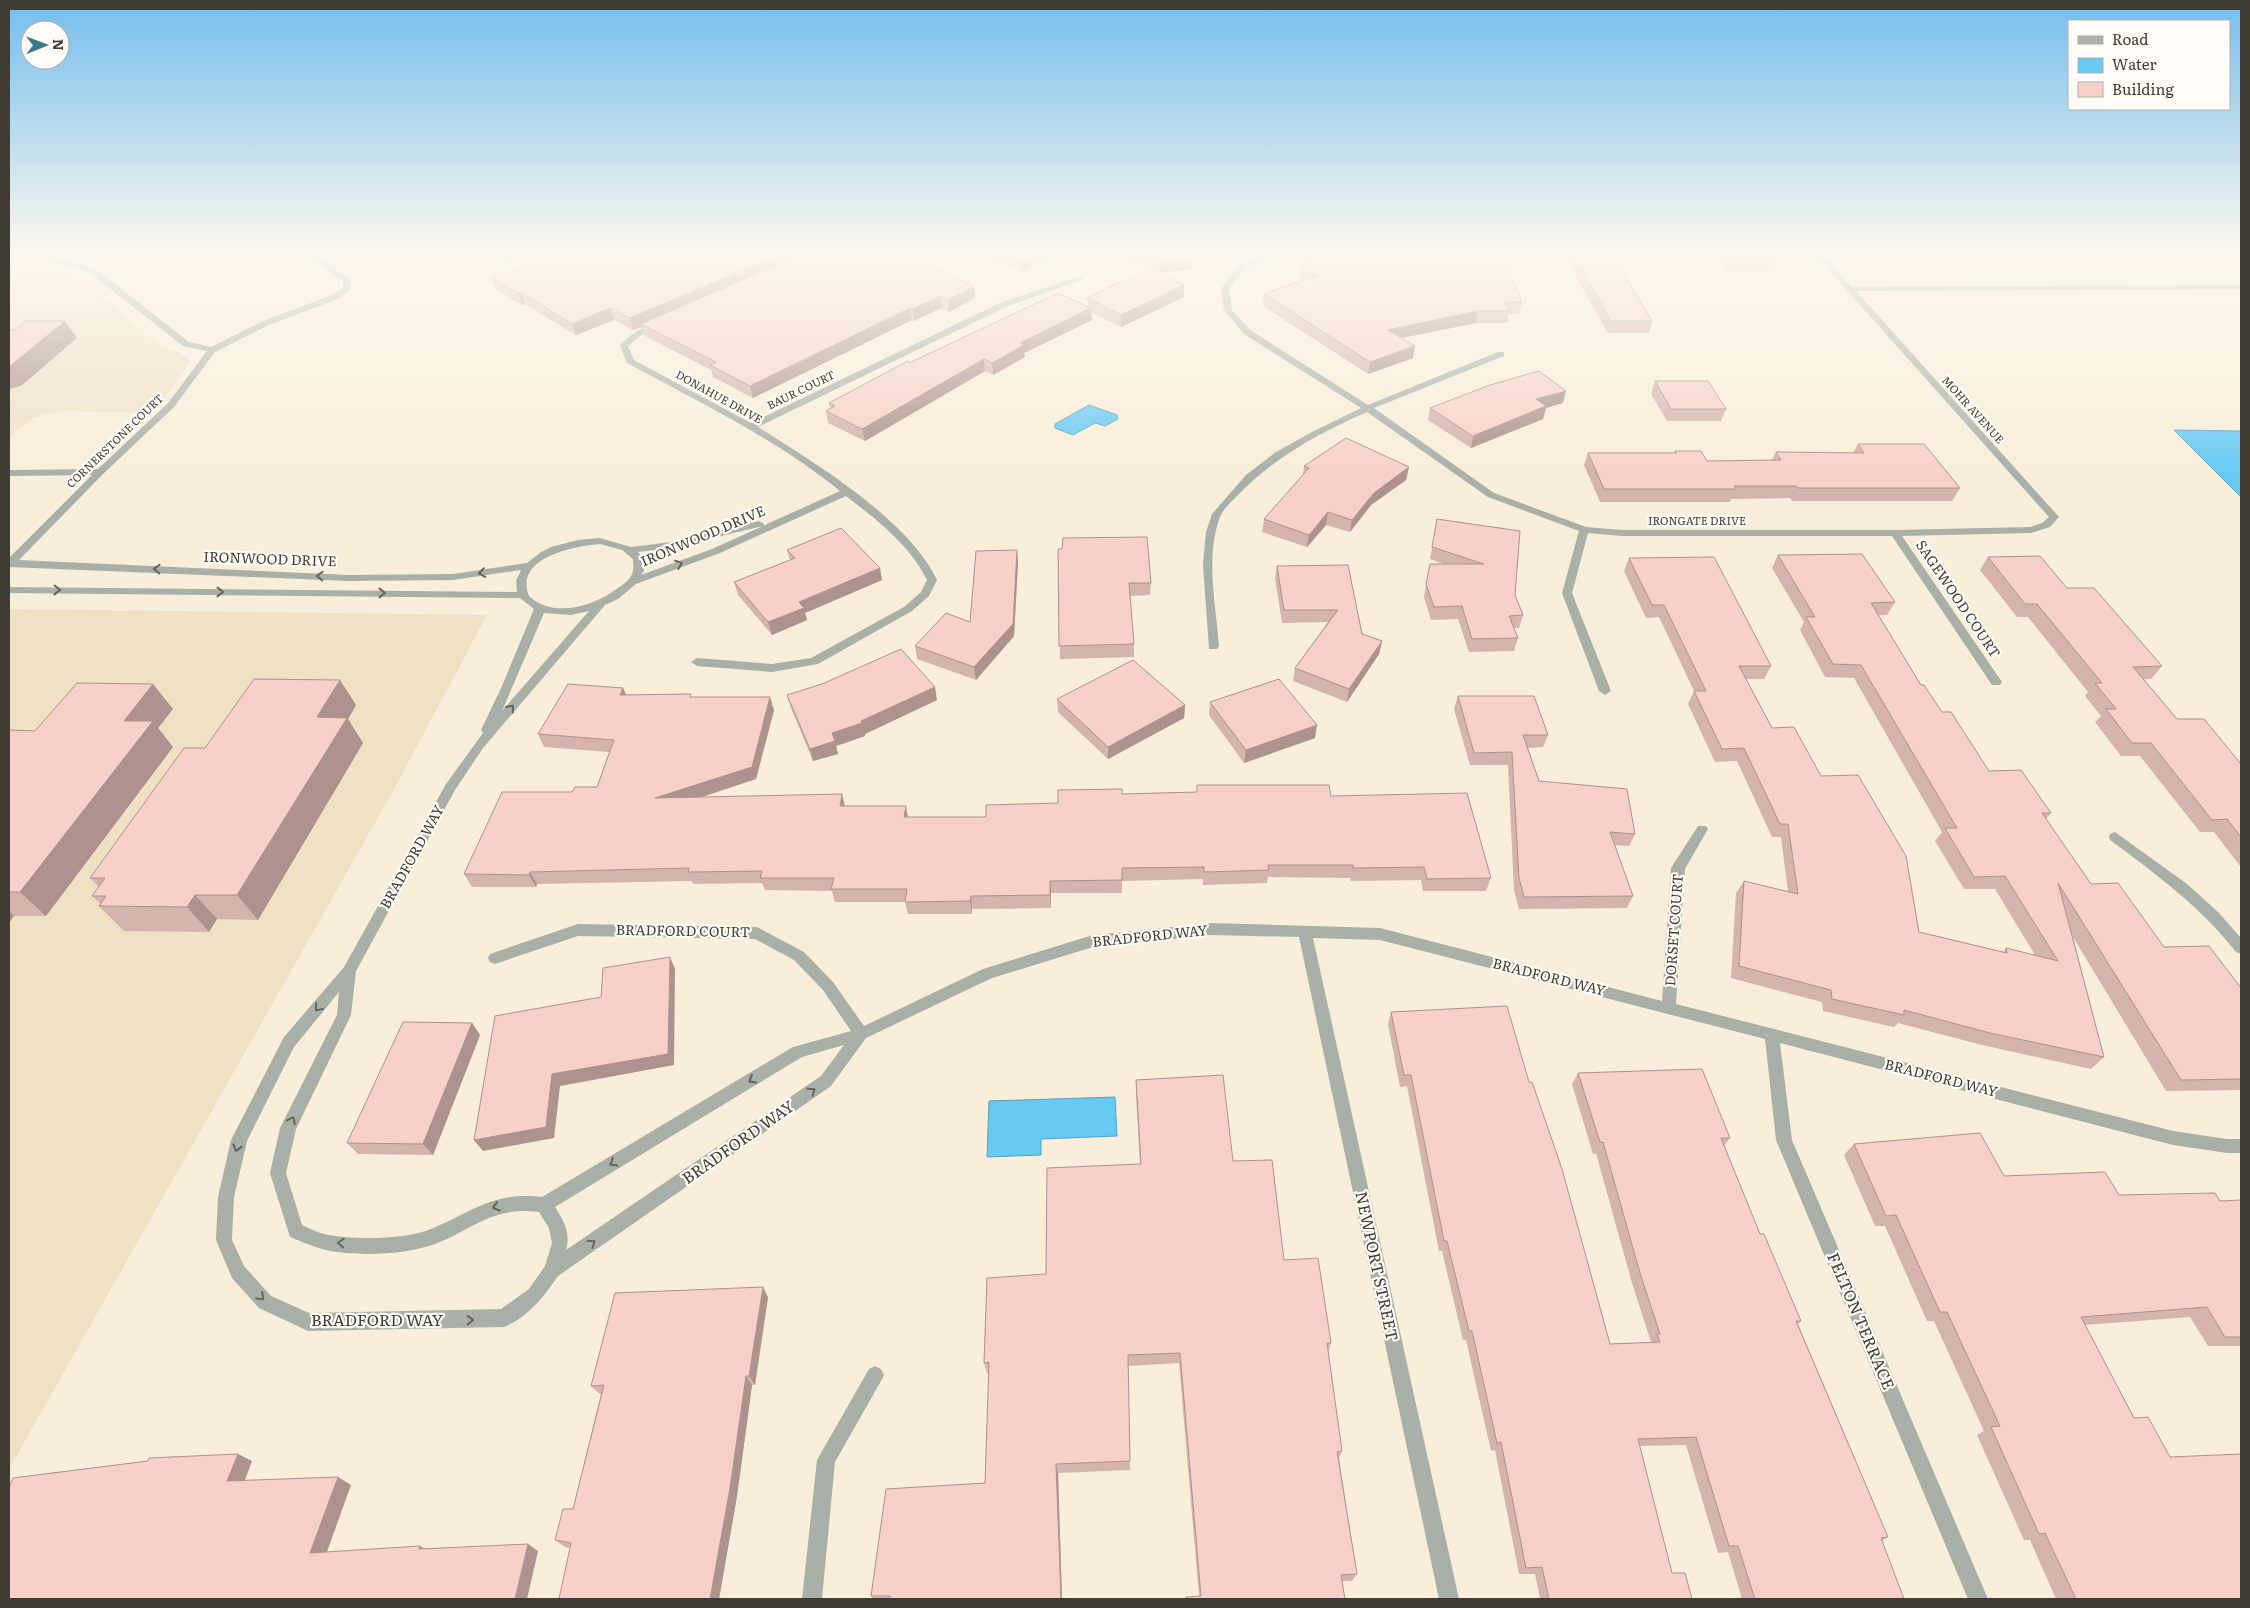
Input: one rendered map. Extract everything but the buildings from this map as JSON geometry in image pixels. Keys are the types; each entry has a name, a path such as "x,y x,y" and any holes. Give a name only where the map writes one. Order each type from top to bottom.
{"street":[{"path":"163,326 186,344 212,350"},
{"name":"CORNERSTONE COURT","path":"9,563 100,472 171,405 212,350 260,326"},
{"name":"DONAHUE DRIVE","path":"655,326 637,334 624,346 630,361 751,426 824,473 885,522 924,563 932,580 925,594 908,609 814,661 772,668 697,662"},
{"name":"BAUR COURT","path":"751,426 959,326"},
{"name":"IRONGATE DRIVE","path":"1242,326 1247,332 1369,409 1491,495 1584,530 1622,533 1895,534 2031,530 2046,525 2054,517"},
{"name":"MOHR AVENUE","path":"1884,326 2054,517"},
{"path":"1214,646 1208,542 1215,516 1239,485 1294,445 1369,409 1501,354"},
{"path":"9,472 100,472"},
{"name":"IRONWOOD DRIVE","path":"634,582 716,550 783,518 846,492"},
{"name":"IRONWOOD DRIVE","path":"631,550 672,545 783,518"},
{"path":"1584,530 1567,593 1606,691"},
{"name":"SAGEWOOD COURT","path":"1895,534 1996,682"},
{"path":"584,542 612,542 631,550 639,564 634,582 614,598 600,605 569,612 540,608 529,602 523,595 521,586 523,576 530,566 554,550 584,542"},
{"name":"IRONWOOD DRIVE","path":"9,563 349,578 453,577 530,566"},
{"path":"9,590 523,595"},
{"name":"BRADFORD WAY","path":"544,1205 556,1225 560,1243 552,1270 534,1295 504,1318 308,1322 265,1302 238,1272 224,1240 226,1197 239,1140 289,1042 349,971 450,787 479,746 600,605"},
{"name":"BRADFORD WAY","path":"479,746 508,686 540,608"},
{"name":"DORSET COURT","path":"1669,1008 1678,868 1702,830"},
{"path":"2115,837 2187,890 2232,935 2241,948"},
{"name":"BRADFORD WAY","path":"349,971 344,1015 288,1128 278,1173 296,1231 325,1242 382,1245 431,1238 470,1216 500,1205 526,1201 544,1205 798,1052 861,1034 988,973 1092,941 1211,929 1380,934 2173,1138 2227,1146 2241,1146"},
{"name":"BRADFORD COURT","path":"495,958 578,930 757,933 799,956 828,986 861,1034"},
{"name":"NEWPORT STREET","path":"1305,932 1449,1599"},
{"name":"BRADFORD WAY","path":"552,1270 826,1081 861,1034"},
{"name":"FELTON TERRACE","path":"1772,1034 1784,1140 1978,1599"},
{"path":"812,1599 826,1460 876,1375"}],"shaded area":[{"path":"9,326 137,326 160,346 176,351 191,361 167,394 146,413 61,411 33,418 9,436"},
{"path":"9,609 487,615 393,791 9,1469"}],"water":[{"path":"1089,405 1117,415 1118,419 1105,426 1095,423 1073,435 1055,428 1055,424"},
{"path":"2174,430 2241,431 2241,497"},
{"path":"1115,1097 1117,1136 1041,1139 1041,1155 987,1157 989,1101"}]}
